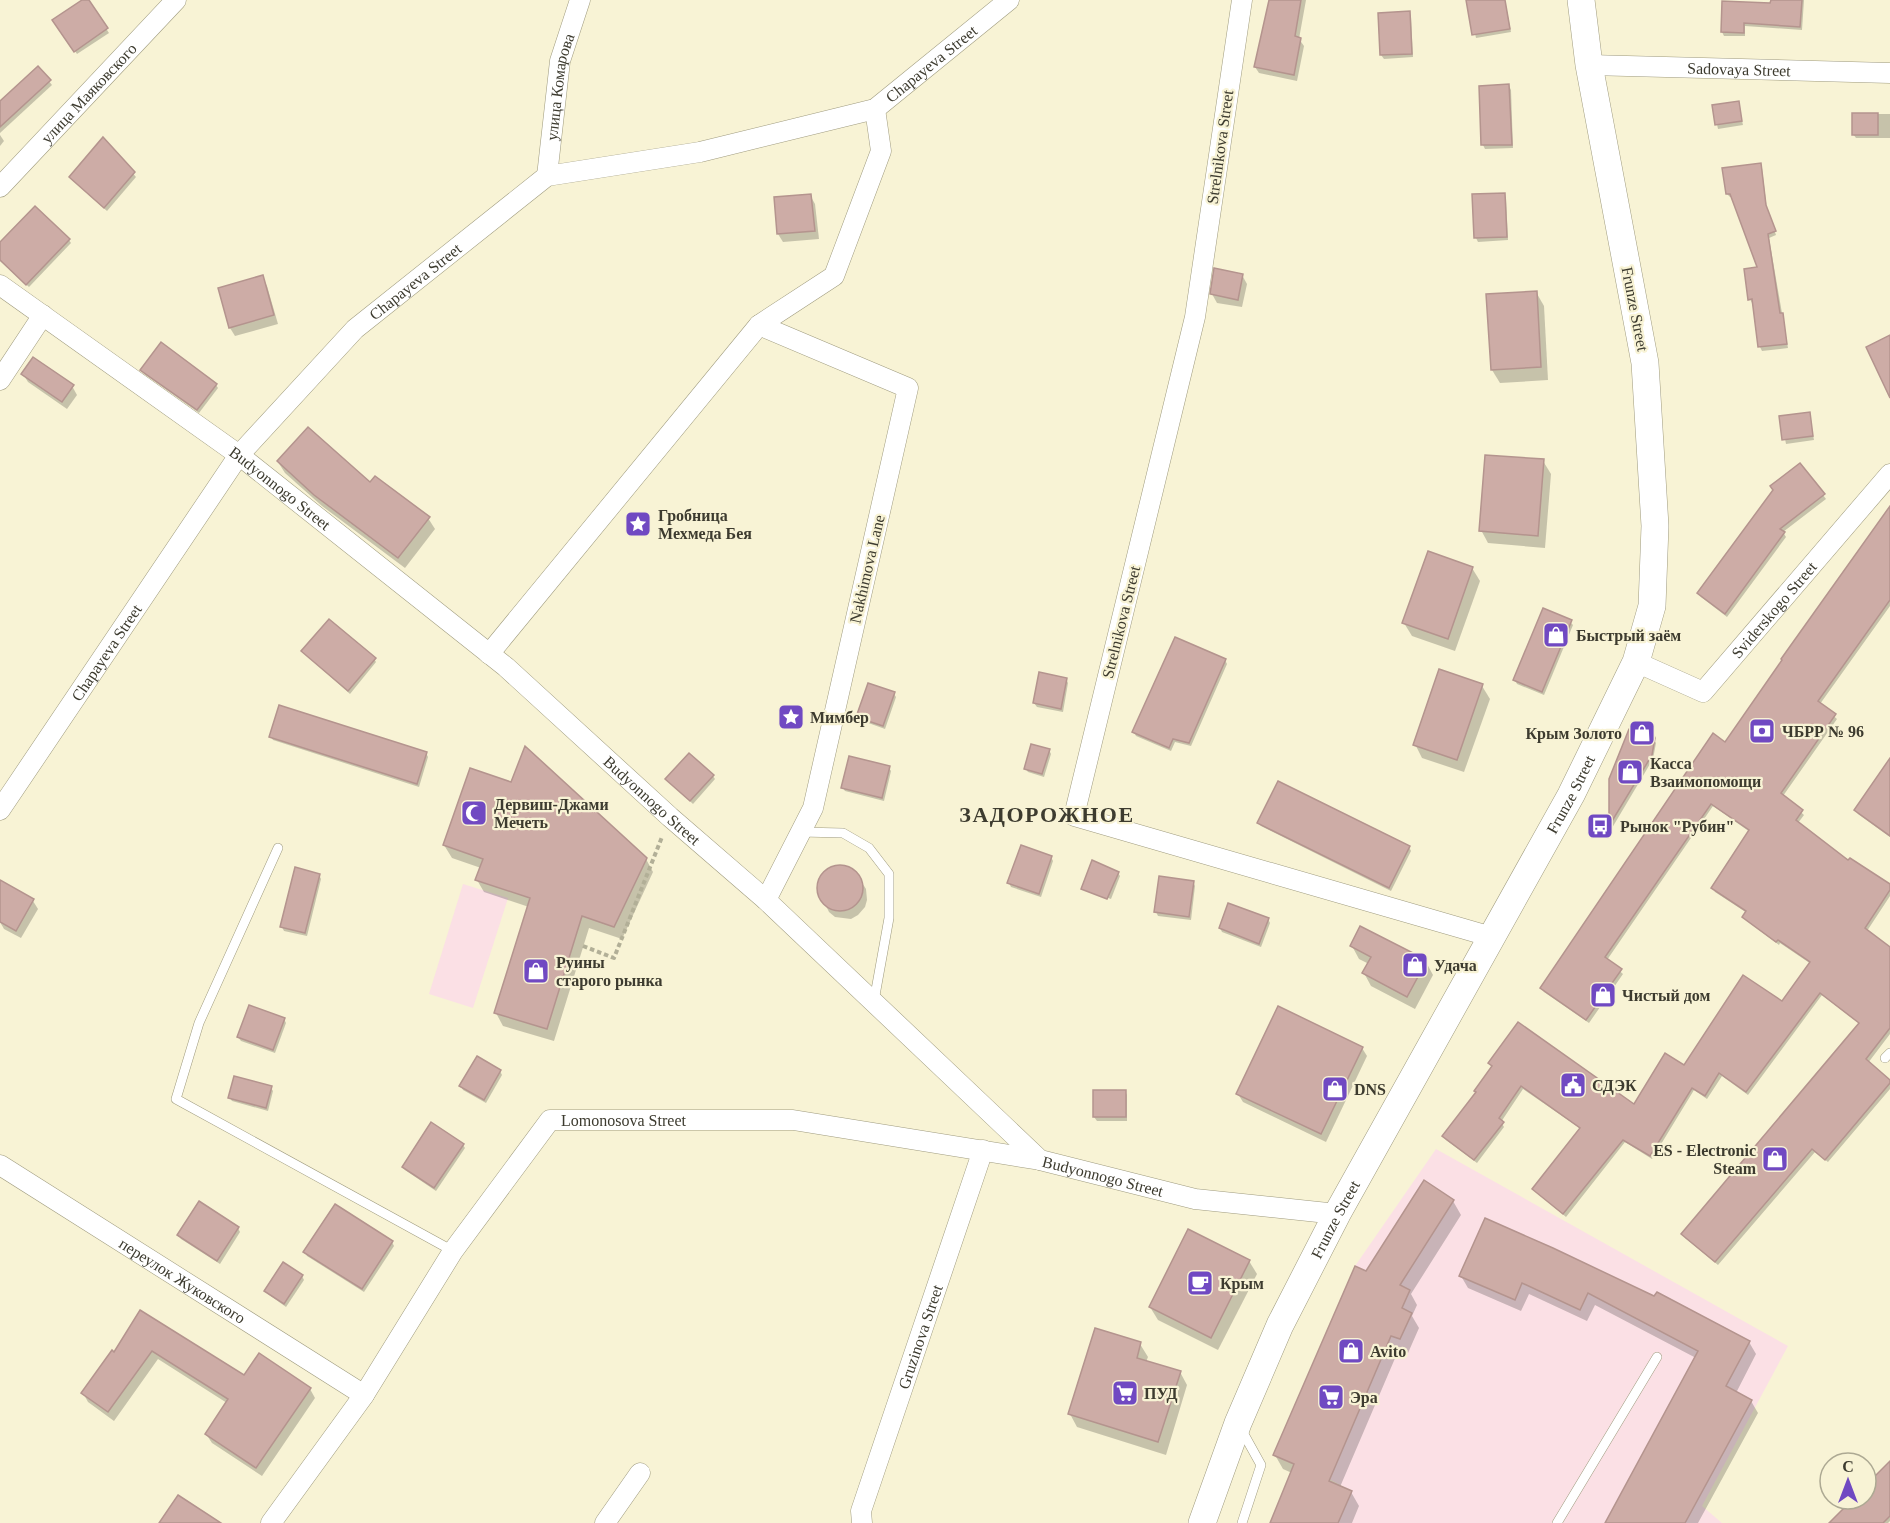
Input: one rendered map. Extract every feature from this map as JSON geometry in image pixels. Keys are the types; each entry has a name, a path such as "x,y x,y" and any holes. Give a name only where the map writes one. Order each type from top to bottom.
{"main road":[{"name":"Frunze Street","path":"1203,1523 1238,1423 1280,1325 1337,1215 1571,795 1636,662 1652,606 1655,526 1645,363 1589,65 1581,0"}],"street":[{"name":"улица Маяковского","path":"0,187 176,0"},
{"name":"улица Комарова","path":"547,176 560,61 580,0"},
{"name":"Chapayeva Street","path":"0,810 239,455 355,329 547,176 700,152 875,109 1009,0"},
{"name":"Strelnikova Street","path":"1242,0 1195,317 1074,816 1492,937"},
{"name":"Sadovaya Street","path":"1589,65 1890,73"},
{"path":"489,654 759,325 834,276 881,151 875,109"},
{"name":"Budyonnogo Street","path":"0,285 239,455 489,654 766,900 1040,1160 1196,1198 1337,1215"},
{"path":"0,380 43,315"},
{"name":"Nakhimova Lane","path":"759,325 908,388 813,808 766,900"},
{"name":"Sviderskogo Street","path":"1636,662 1703,692 1890,474"},
{"name":"Lomonosova Street","path":"271,1523 364,1395 453,1251 550,1120 792,1120 1040,1160"},
{"name":"Gruzinova Street","path":"862,1523 861,1511 983,1150"},
{"name":"переулок Жуковского","path":"0,1165 364,1395"},
{"path":"605,1523 640,1473"}],"lane":[{"path":"801,832 843,833 869,848 890,874 890,918 874,1004"},
{"path":"278,848 199,1023 176,1099 453,1251"},
{"path":"1557,1523 1656,1357"},
{"path":"1238,1423 1262,1465 1242,1523"}],"path":[{"path":"584,946 614,958 670,817"}],"shaded area":[{"path":"463,884 508,898 473,1008 429,994"},
{"path":"1436,1149 1788,1346 1702,1506 1722,1523 1338,1523 1352,1491 1329,1479 1391,1336 1400,1339 1412,1313 1402,1308 1410,1290 1355,1266"}],"building":[{"path":"82,0 89,0 108,28 74,52 52,20"},
{"path":"1269,0 1301,0 1295,36 1301,38 1294,75 1254,67"},
{"path":"1466,0 1505,0 1510,29 1472,35"},
{"path":"1771,0 1802,0 1800,27 1744,23 1744,33 1721,32 1722,1 1770,3"},
{"path":"1410,11 1412,54 1380,55 1378,13"},
{"path":"38,66 51,80 0,127 0,101"},
{"path":"1509,84 1512,145 1481,145 1479,86"},
{"path":"1739,101 1742,121 1715,125 1712,105"},
{"path":"1852,113 1878,113 1878,135 1852,135"},
{"path":"103,137 135,172 104,208 69,177"},
{"path":"1761,163 1766,205 1776,231 1768,234 1787,344 1758,347 1752,299 1748,300 1744,269 1757,267 1730,194 1726,194 1722,168"},
{"path":"1505,193 1507,237 1474,238 1472,194"},
{"path":"811,194 815,231 777,234 774,197"},
{"path":"35,206 70,239 26,285 0,260 0,242"},
{"path":"1214,268 1243,274 1238,300 1210,294"},
{"path":"263,275 274,315 229,328 218,288"},
{"path":"1537,291 1541,367 1491,370 1486,294"},
{"path":"1890,335 1890,398 1866,347"},
{"path":"161,342 217,384 197,410 140,370"},
{"path":"33,357 74,385 62,402 21,374"},
{"path":"1810,412 1813,436 1782,440 1779,416"},
{"path":"308,427 370,482 375,476 430,517 398,558 314,495 277,461"},
{"path":"1485,455 1544,459 1538,536 1479,531"},
{"path":"1800,463 1825,494 1780,529 1785,532 1725,614 1697,593 1773,490 1770,486"},
{"path":"1890,506 1890,600 1818,701 1836,714 1781,793 1803,810 1796,820 1848,860 1850,858 1890,884 1890,890 1865,928 1890,947 1890,1028 1866,1059 1890,1080 1890,1083 1825,1160 1812,1149 1715,1262 1681,1234 1859,1023 1820,993 1746,1092 1719,1073 1705,1096 1692,1088 1650,1156 1623,1140 1563,1214 1532,1189 1580,1128 1521,1086 1499,1118 1504,1122 1474,1160 1442,1136 1476,1092 1474,1091 1492,1066 1488,1063 1518,1022 1634,1104 1665,1053 1684,1065 1743,975 1782,1001 1810,962 1778,940 1776,942 1742,917 1746,911 1711,888 1749,830 1711,804 1605,957 1622,969 1586,1020 1540,988 1713,733 1725,742"},
{"path":"1428,551 1473,567 1448,639 1402,623"},
{"path":"1543,608 1572,620 1542,692 1513,680"},
{"path":"329,619 376,658 348,691 301,651"},
{"path":"1175,637 1226,659 1189,743 1173,739 1169,748 1132,732"},
{"path":"1439,669 1483,684 1457,760 1413,745"},
{"path":"1039,672 1067,678 1061,709 1033,703"},
{"path":"868,683 895,692 883,726 856,717"},
{"path":"279,705 427,752 417,784 269,737"},
{"path":"1635,727 1649,729 1653,733 1655,738 1652,755 1609,826 1609,779 1629,729"},
{"path":"1031,744 1050,749 1042,774 1024,769"},
{"path":"525,746 647,858 614,927 582,916 547,1029 494,1013 530,898 475,880 483,859 443,845 470,768 511,782"},
{"path":"689,753 714,775 690,801 665,779"},
{"path":"849,756 890,766 882,798 841,788"},
{"path":"1890,758 1890,836 1854,810"},
{"path":"1278,781 1410,846 1389,888 1257,823"},
{"path":"1021,845 1052,856 1039,894 1007,883"},
{"path":"1092,860 1119,872 1107,899 1081,889"},
{"path":"840,865 849,866 856,872 862,879 862,897 856,904 849,910 840,911 831,910 824,904 818,897 817,888 818,879 824,872 831,866"},
{"path":"295,867 320,874 305,933 280,927"},
{"path":"1159,876 1194,881 1189,917 1154,912"},
{"path":"0,880 34,899 16,931 0,922"},
{"path":"1228,903 1269,918 1259,944 1219,928"},
{"path":"1360,926 1427,960 1407,997 1362,973 1371,957 1350,946"},
{"path":"249,1005 285,1018 273,1050 237,1037"},
{"path":"1278,1006 1363,1047 1321,1134 1236,1094"},
{"path":"477,1056 501,1070 484,1100 459,1086"},
{"path":"234,1076 272,1086 266,1108 228,1098"},
{"path":"1093,1090 1126,1090 1126,1117 1093,1117"},
{"path":"431,1122 464,1144 434,1188 402,1167"},
{"name":"Эра","path":"1424,1180 1454,1200 1400,1285 1410,1290 1402,1308 1412,1313 1400,1339 1391,1336 1329,1481 1352,1491 1338,1523 1270,1523 1294,1464 1273,1455 1355,1266 1366,1271"},
{"path":"199,1201 239,1227 217,1261 177,1235"},
{"path":"335,1204 393,1241 362,1289 303,1252"},
{"path":"1485,1218 1654,1296 1657,1292 1750,1341 1726,1386 1752,1400 1685,1523 1605,1523 1698,1351 1588,1293 1580,1310 1522,1283 1515,1300 1459,1276"},
{"name":"Крым","path":"1188,1229 1250,1260 1211,1338 1149,1307"},
{"path":"283,1262 303,1275 284,1304 264,1291"},
{"path":"140,1310 244,1375 259,1353 311,1388 256,1468 205,1434 228,1399 152,1351 108,1412 81,1393 112,1350 114,1352"},
{"name":"ПУД","path":"1095,1328 1141,1342 1137,1358 1181,1371 1158,1442 1068,1414"},
{"path":"1890,1461 1890,1516 1883,1523 1829,1523 1841,1511 1878,1511 1878,1473"},
{"path":"178,1495 221,1523 159,1523"}],"place":[{"name":"Гробница Мехмеда Бея","path":"638,524"},
{"name":"Быстрый заём","path":"1556,635"},
{"name":"Мимбер","path":"791,717"},
{"name":"ЧБРР № 96","path":"1762,731"},
{"name":"Крым Золото","path":"1642,733"},
{"name":"Касса Взаимопомощи","path":"1630,772"},
{"name":"Дервиш-Джами Мечеть","path":"474,813"},
{"name":"Рынок \"Рубин\"","path":"1600,826"},
{"name":"Удача","path":"1415,965"},
{"name":"Руины старого рынка","path":"536,971"},
{"name":"Чистый дом","path":"1603,995"},
{"name":"СДЭК","path":"1573,1085"},
{"name":"DNS","path":"1335,1089"},
{"name":"ES - Electronic Steam","path":"1775,1159"},
{"name":"Крым","path":"1200,1283"},
{"name":"Avito","path":"1351,1351"},
{"name":"ПУД","path":"1125,1393"},
{"name":"Эра","path":"1331,1397"}],"district":[{"name":"ЗАДОРОЖНОЕ","path":"1047,814"}]}
